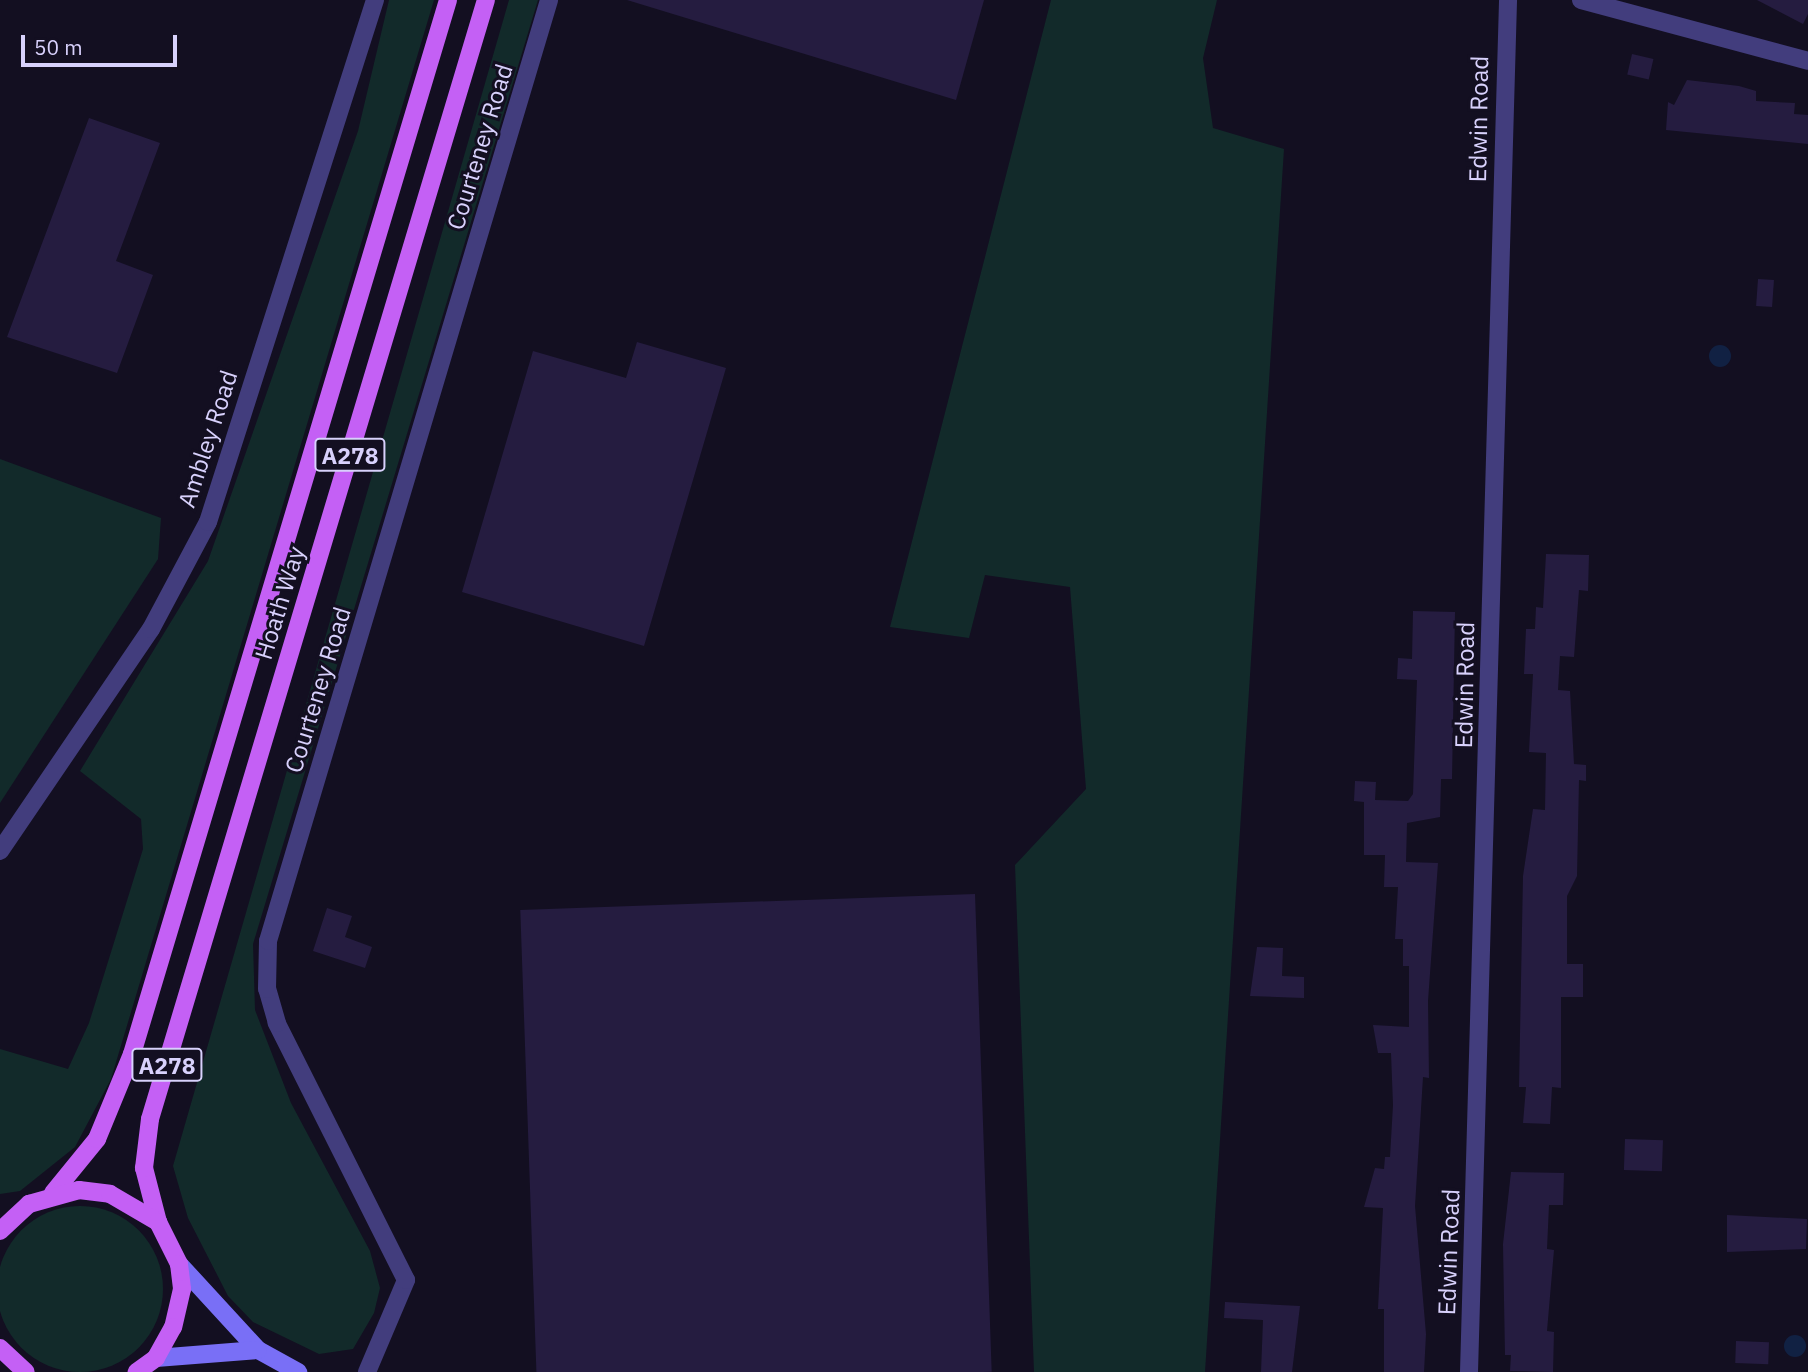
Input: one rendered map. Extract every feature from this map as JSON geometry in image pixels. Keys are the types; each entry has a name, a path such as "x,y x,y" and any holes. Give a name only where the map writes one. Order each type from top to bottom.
{"main road":[{"name":"Hoath Way","path":"53,1193 97,1139 132,1054 448,0"},
{"name":"Hoath Way","path":"178,1264 158,1222 144,1168 150,1119 486,0"},
{"path":"0,1231 8,1213 53,1193 110,1194 158,1222"},
{"path":"137,1372 156,1358 179,1308 178,1264"},
{"path":"1,1349 5,1372"},
{"path":"1,1349 26,1372"}],"street":[{"name":"Ambley Road","path":"0,851 151,629 208,522 376,0"},
{"name":"Courteney Road","path":"367,1372 406,1280 277,1023 267,989 268,941 549,0"},
{"name":"Edwin Road","path":"1469,1372 1508,0"},
{"path":"1581,0 1808,61"},
{"path":"178,1264 258,1350 298,1372"},
{"path":"156,1358 258,1350"}],"green space":[{"path":"389,0 434,0 111,1079 75,1147 20,1191 0,1194 0,1049 68,1069 89,1023 143,849 141,819 80,771 208,561 358,131"},
{"path":"509,0 538,0 253,944 255,1010 291,1103 370,1251 380,1288 374,1313 353,1349 319,1354 253,1322 228,1296 188,1218 173,1166"},
{"path":"1051,0 1217,0 1203,58 1213,128 1284,149 1205,1372 1034,1372 1015,865 1086,789 1070,587 985,575 969,638 890,627"},
{"path":"0,459 161,518 158,559 0,803"},
{"path":"80,1206 112,1212 139,1230 157,1257 163,1289 157,1321 139,1348 112,1366 80,1372 48,1366 21,1348 3,1321 -3,1289 3,1257 21,1230 48,1212"}],"water":[{"path":"1716,345 1724,345 1731,352 1731,360 1724,367 1716,367 1709,360 1709,352"},
{"path":"1795,1335 1803,1338 1806,1346 1803,1354 1795,1357 1787,1354 1784,1346 1787,1338"}],"building":[{"path":"627,0 984,0 956,100"},
{"path":"1757,0 1808,0 1808,14 1803,24"},
{"path":"1632,54 1653,59 1649,79 1627,74"},
{"path":"1687,80 1739,86 1756,91 1756,101 1795,103 1794,114 1808,115 1808,144 1666,130 1668,102 1674,105"},
{"path":"89,118 160,143 116,261 153,275 117,373 7,337"},
{"path":"1758,279 1774,280 1772,307 1756,306"},
{"path":"637,342 726,368 644,646 462,592 533,351 626,378"},
{"path":"1546,554 1589,555 1588,591 1579,590 1574,657 1560,656 1558,690 1570,691 1574,764 1586,765 1586,781 1579,780 1577,876 1567,896 1567,964 1583,964 1583,997 1561,997 1561,1088 1552,1087 1550,1124 1523,1123 1526,1087 1519,1087 1523,876 1533,809 1545,810 1546,753 1529,752 1533,674 1524,674 1526,629 1535,629 1536,607 1543,608"},
{"path":"1413,611 1455,612 1452,779 1441,779 1440,817 1407,823 1406,862 1438,863 1428,1001 1429,1078 1423,1077 1415,1206 1426,1334 1424,1372 1384,1372 1384,1309 1378,1309 1383,1208 1364,1207 1375,1168 1384,1169 1385,1157 1390,1157 1393,1105 1391,1053 1378,1053 1373,1025 1409,1027 1409,966 1403,966 1403,939 1395,939 1398,887 1384,887 1385,855 1364,855 1364,802 1354,801 1355,781 1376,782 1375,800 1408,801 1413,794 1417,680 1397,679 1398,658 1412,659"},
{"path":"975,894 992,1372 536,1372 520,910"},
{"path":"327,908 352,916 345,937 372,947 365,968 313,951"},
{"path":"1257,947 1283,948 1282,976 1304,977 1304,998 1250,996"},
{"path":"1625,1139 1663,1140 1662,1171 1624,1170"},
{"path":"1511,1172 1564,1173 1563,1205 1549,1205 1547,1249 1554,1250 1547,1331 1554,1332 1553,1372 1510,1371 1511,1355 1505,1355 1503,1244"},
{"path":"1727,1215 1807,1219 1806,1249 1727,1252"},
{"path":"1225,1302 1300,1306 1292,1372 1261,1372 1263,1320 1224,1318"},
{"path":"1736,1341 1769,1342 1768,1364 1735,1363"}]}
